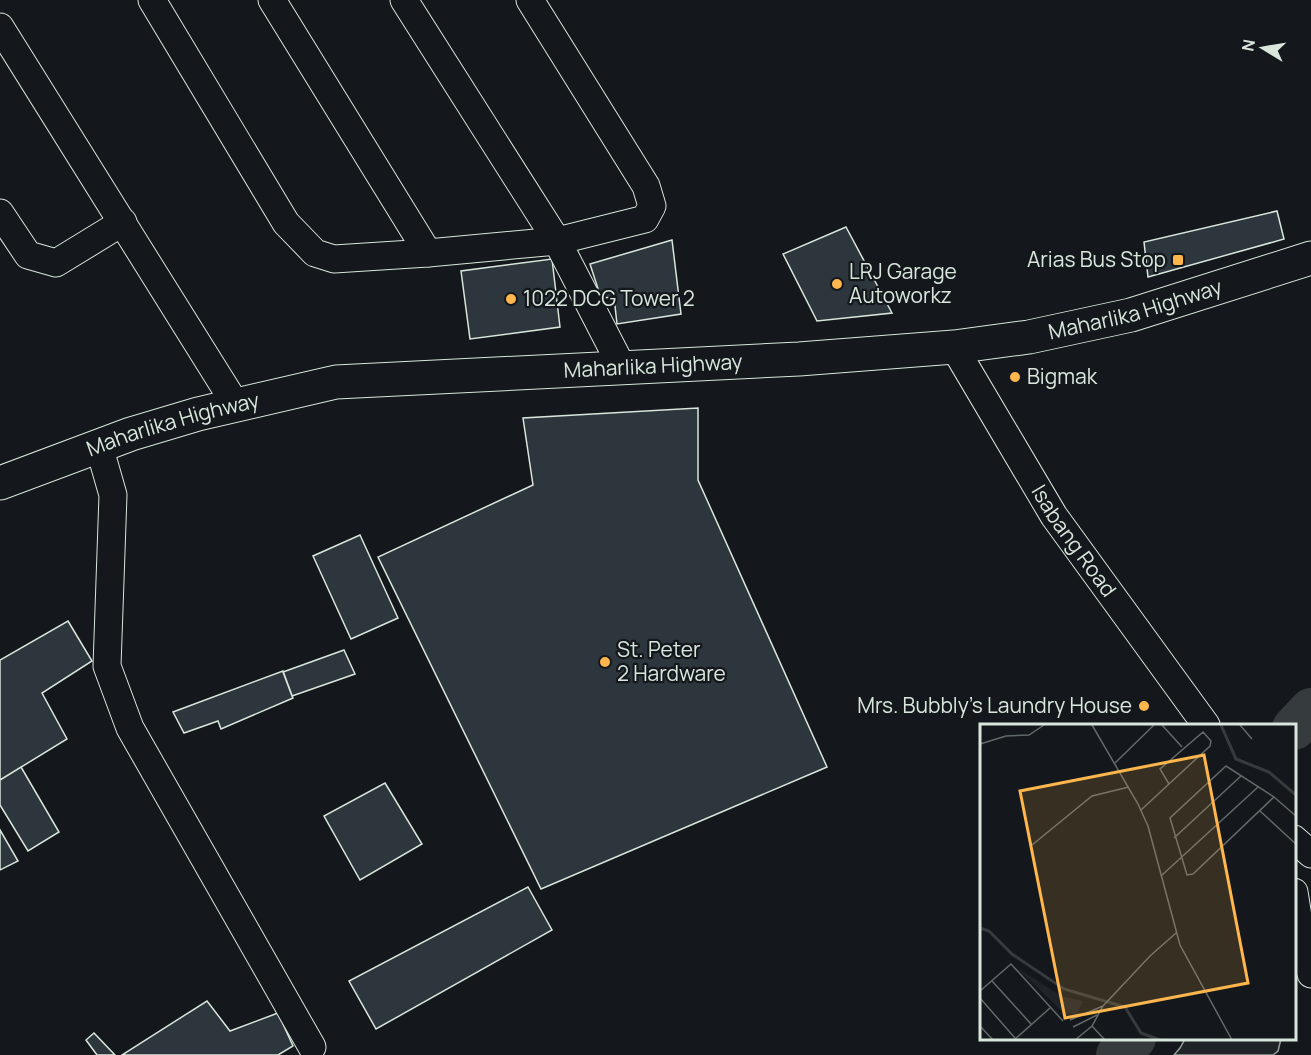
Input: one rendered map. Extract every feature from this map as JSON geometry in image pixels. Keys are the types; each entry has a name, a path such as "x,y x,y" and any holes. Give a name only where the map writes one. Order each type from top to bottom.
{"main road":[{"name":"Maharlika Highway","path":"0,483 99,446 198,414 336,382 799,359 954,347 1029,337 1131,315 1311,258"}],"street":[{"path":"152,0 286,223 315,253 334,259 557,241 645,219 652,206 645,186 530,0"},
{"path":"272,0 428,253"},
{"path":"404,0 557,241 622,367"},
{"path":"0,27 236,405"},
{"path":"0,213 28,255 56,263 123,222"},
{"name":"Isabang Road","path":"954,347 1054,516 1205,724"},
{"path":"99,446 113,495 107,666 130,728 312,1047"},
{"path":"1296,841 1311,854"},
{"path":"1296,904 1311,974"}],"shaded area":[{"path":"1184,1040 1281,1040 1278,1051 1273,1055 1174,1055"}],"building":[{"name":"Arias Bus Stop","path":"1277,211 1284,239 1148,277 1144,242"},
{"name":"LRJ Garage Autoworkz","path":"846,227 892,313 817,321 783,254"},
{"path":"672,240 681,314 617,324 614,297 601,298 590,264"},
{"name":"1022 DCG Tower 2","path":"552,259 560,327 470,339 461,271"},
{"name":"St. Peter 2 Hardware","path":"698,408 698,480 827,767 541,889 378,557 533,485 523,418"},
{"path":"360,535 398,618 351,639 313,556"},
{"path":"68,621 92,661 42,693 67,739 0,780 0,660"},
{"path":"344,650 355,674 292,696 283,672"},
{"path":"283,671 293,698 221,729 218,721 184,733 173,712"},
{"path":"21,767 59,832 28,851 0,805 0,780"},
{"path":"385,783 422,844 360,880 324,816"},
{"path":"0,830 18,861 0,870"},
{"path":"528,887 552,930 376,1029 349,981"},
{"path":"207,1001 230,1031 278,1013 293,1046 278,1055 122,1055"},
{"path":"94,1033 115,1055 97,1055 86,1040"}],"waterway":[{"path":"1296,726 1311,710"},
{"path":"1118,1055 1132,1040"}],"place":[{"name":"Arias Bus Stop","path":"1178,260"},
{"name":"LRJ Garage Autoworkz","path":"837,284"},
{"name":"1022 DCG Tower 2","path":"511,299"},
{"name":"Bigmak","path":"1015,377"},
{"name":"St. Peter 2 Hardware","path":"605,662"},
{"name":"Mrs. Bubbly's Laundry House","path":"1144,706"}]}
